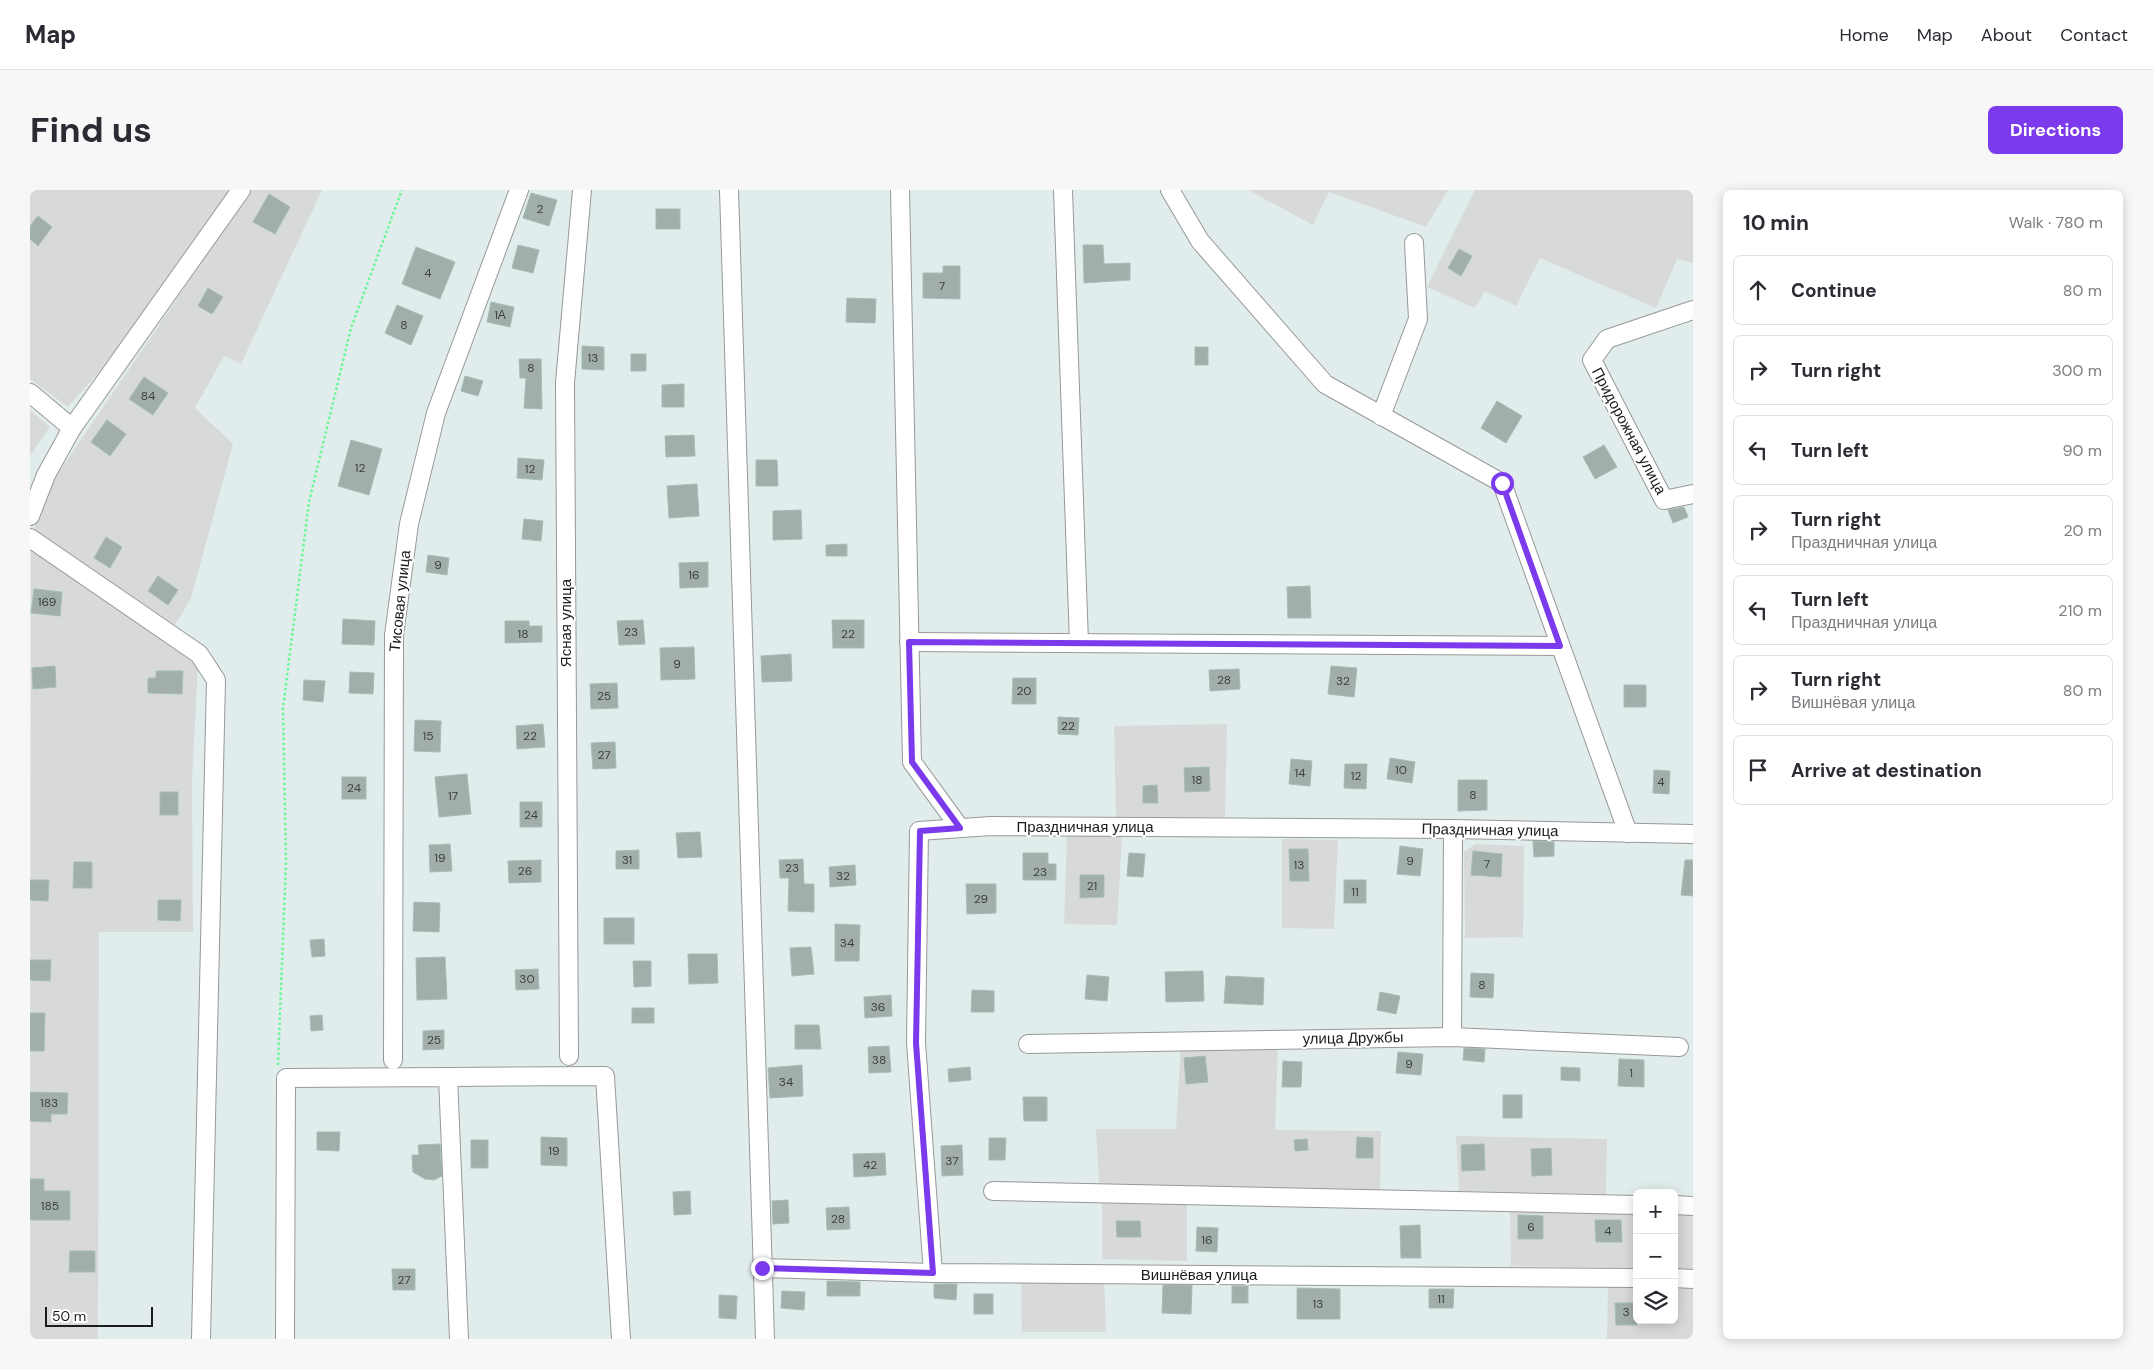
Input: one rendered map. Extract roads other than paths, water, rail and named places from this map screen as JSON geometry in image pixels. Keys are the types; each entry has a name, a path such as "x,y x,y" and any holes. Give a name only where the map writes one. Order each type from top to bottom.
{"street":[{"path":"30,516 46,475 72,428 241,190"},
{"name":"Тисовая улица","path":"393,1060 394,635 409,524 436,413 519,190"},
{"name":"Ясная улица","path":"569,1056 565,383 582,190"},
{"path":"729,190 765,1339"},
{"path":"900,190 912,762 960,828"},
{"path":"1063,190 1079,643"},
{"path":"1170,190 1200,241 1325,384 1502,483 1628,833"},
{"path":"1381,416 1418,319 1414,243"},
{"name":"Придорожная улица","path":"1693,310 1607,339 1592,360 1664,500 1693,494"},
{"path":"30,393 72,428"},
{"path":"30,493 46,475"},
{"path":"30,538 199,654 216,680 201,1339"},
{"path":"909,642 1560,646"},
{"name":"Праздничная улица","path":"933,1273 916,1043 920,831 1001,826 1453,829 1693,834"},
{"path":"1452,1037 1453,829"},
{"name":"улица Дружбы","path":"1028,1044 1452,1037 1679,1047"},
{"path":"285,1339 286,1078 605,1076 621,1339"},
{"path":"448,1077 459,1339"},
{"path":"993,1191 1633,1205"},
{"path":"1678,1205 1693,1206"},
{"name":"Вишнёвая улица","path":"762,1268 933,1273 1633,1278"},
{"path":"1678,1278 1693,1279"}]}
